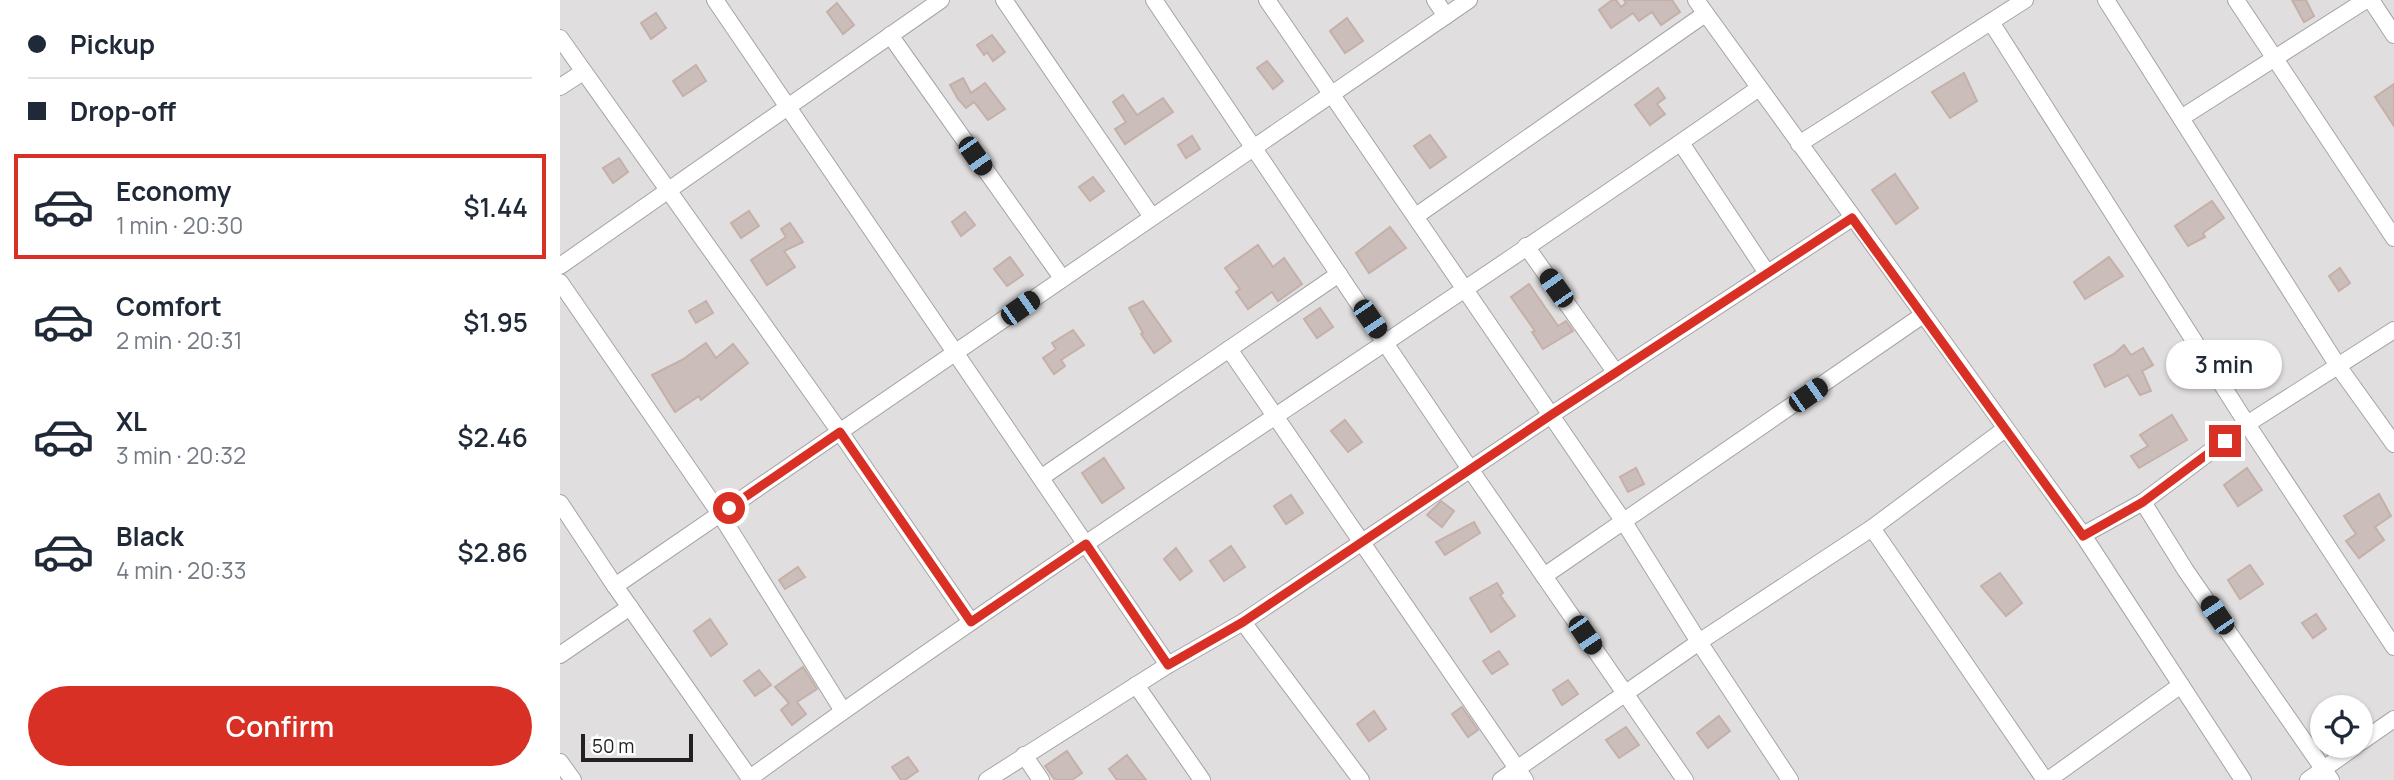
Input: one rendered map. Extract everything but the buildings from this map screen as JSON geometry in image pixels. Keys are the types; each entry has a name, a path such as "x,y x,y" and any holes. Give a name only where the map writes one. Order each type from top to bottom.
{"street":[{"path":"715,0 1168,665"},
{"path":"560,266 942,0"},
{"path":"1004,0 1152,217"},
{"path":"1154,0 1470,469 1685,780"},
{"path":"1267,0 1624,522 1790,780"},
{"path":"1435,0 1446,16"},
{"path":"615,586 1469,0"},
{"path":"1696,0 2083,536 2242,780"},
{"path":"1799,144 2025,0"},
{"path":"2106,0 2338,366 2394,444"},
{"path":"2236,0 2394,238"},
{"path":"2180,118 2369,0 2394,35"},
{"path":"1416,216 1705,14"},
{"path":"1991,22 2247,424 2394,647"},
{"path":"890,35 1062,278"},
{"path":"560,38 840,432 971,622"},
{"path":"560,87 583,72"},
{"path":"560,503 750,779 971,622 1759,88"},
{"path":"1681,143 1767,273"},
{"path":"987,780 1168,665 1243,622 1362,540 1852,218"},
{"path":"1526,246 1616,373"},
{"path":"1042,477 1339,274"},
{"path":"560,282 720,514 843,711"},
{"path":"1544,576 1923,315"},
{"path":"2083,536 2143,502 2247,424 2394,330"},
{"path":"1229,349 1521,774"},
{"path":"1501,780 1521,774 1626,694 1699,642 1872,528 2005,429"},
{"path":"2143,502 2186,570 2327,774"},
{"path":"1872,528 2047,780 2180,685"},
{"path":"560,655 630,607"},
{"path":"1243,622 1361,780"},
{"path":"1136,685 1202,780"},
{"path":"2373,734 2394,719"},
{"path":"1024,755 1041,780"},
{"path":"2308,780 2327,774 2344,758"},
{"path":"560,762 573,780"}],"shaded area":[{"path":"560,0 2394,0 2394,780 560,780"}],"route":[{"path":"729,508 840,432 971,622 1086,544 1168,665 1243,622 1362,540 1852,218 2083,536 2143,502 2225,441"}]}
